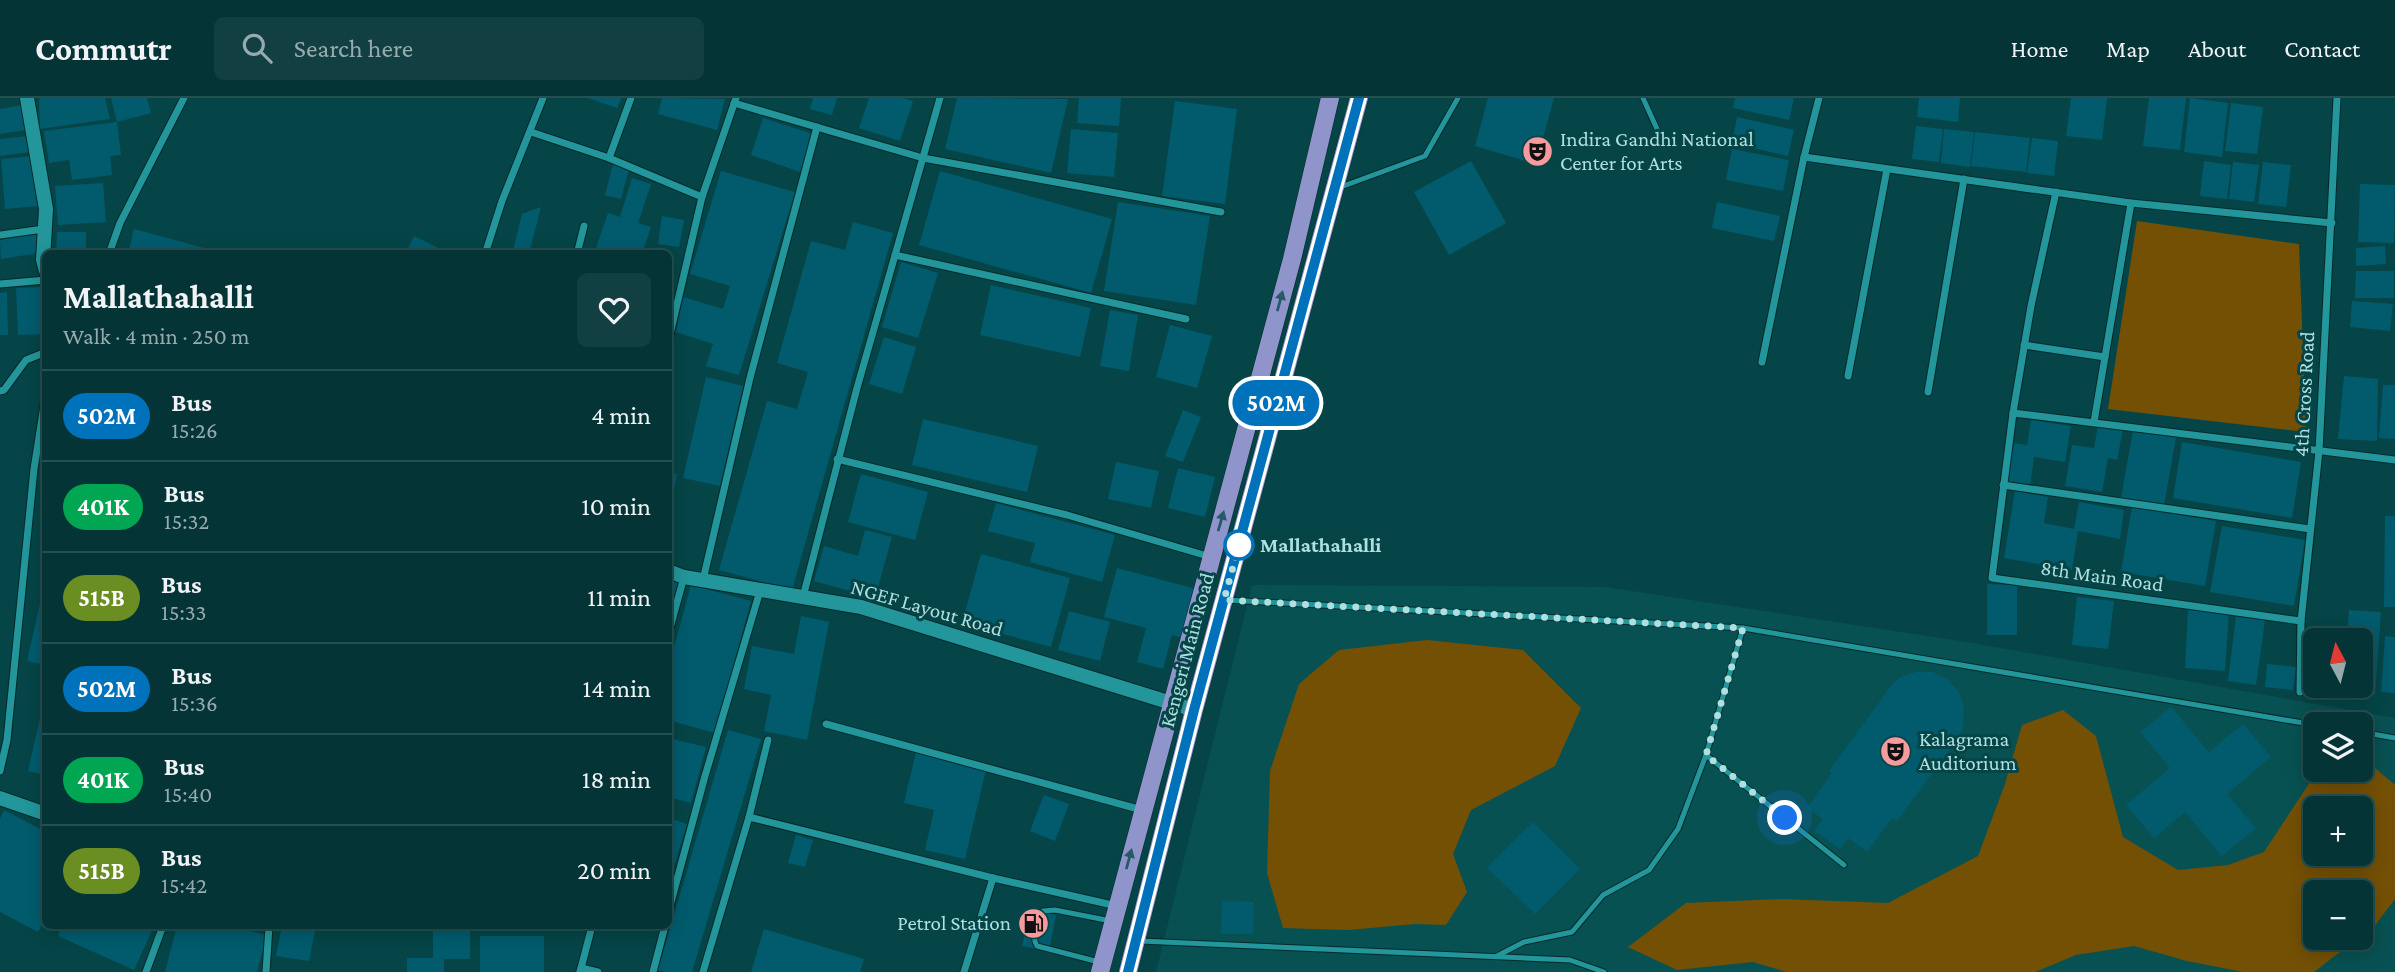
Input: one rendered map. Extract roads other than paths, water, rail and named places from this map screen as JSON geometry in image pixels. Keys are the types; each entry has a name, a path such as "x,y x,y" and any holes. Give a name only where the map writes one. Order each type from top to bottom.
{"main road":[{"name":"Kengeri Main Road","path":"1101,967 1292,259 1330,98"},
{"name":"Kengeri Main Road","path":"1128,972 1194,710 1359,98"}],"street":[{"path":"27,98 46,209 44,250"},
{"path":"110,250 120,223 184,98"},
{"path":"486,250 502,201 543,98"},
{"path":"609,158 631,98"},
{"path":"803,598 838,459 940,98"},
{"path":"1762,362 1804,157 1819,98"},
{"name":"4th Cross Road","path":"2300,692 2301,621 2319,451 2337,98"},
{"path":"672,325 702,197 735,100 923,158 1221,212"},
{"path":"703,580 750,378 817,127"},
{"path":"531,132 609,158 702,197"},
{"path":"1804,157 2131,203 2332,223"},
{"path":"1847,376 1887,169"},
{"path":"1928,392 1964,179"},
{"path":"2056,192 2024,345 2003,485 2310,529"},
{"path":"2094,422 2131,203"},
{"path":"579,250 584,226"},
{"path":"0,235 45,229"},
{"path":"895,255 1186,319"},
{"path":"0,284 42,280"},
{"path":"2024,345 2105,357"},
{"path":"0,391 4,390 26,360 42,354"},
{"path":"2013,413 2395,460"},
{"path":"0,771 7,740 34,470 42,419"},
{"path":"838,459 1067,515 1211,557"},
{"name":"8th Main Road","path":"2003,485 1992,578 2301,621"},
{"name":"NGEF Layout Road","path":"672,572 684,577 861,607 1194,710"},
{"path":"672,620 684,577"},
{"path":"672,898 760,590"},
{"path":"826,724 1142,810"},
{"path":"703,972 749,817 768,740"},
{"path":"0,798 42,813"},
{"path":"749,817 993,878 1115,914"},
{"path":"964,972 993,878"},
{"path":"146,972 162,929"},
{"path":"266,972 268,929"},
{"path":"591,929 581,970 598,972"},
{"path":"653,972 664,929"}],"lane":[{"path":"1335,189 1426,156 1458,98"},
{"path":"1643,98 1661,139"},
{"path":"1224,600 1743,628 2303,723"},
{"path":"1494,957 1524,942 1572,932 1603,895 1649,870 1678,829 1706,755 1743,628"},
{"path":"2373,735 2395,738"},
{"path":"1706,755 1844,865"},
{"path":"1101,967 1037,946 1033,938 1038,917 1043,911 1055,910 1115,914"},
{"path":"1137,940 1570,960 1604,972"}],"place":[{"name":"Indira Gandhi National Center for Arts","path":"1537,151"},
{"name":"Mallathahalli","path":"1239,545"},
{"name":"Kalagrama Auditorium","path":"1896,751"},
{"name":"Petrol Station","path":"1034,923"}]}
